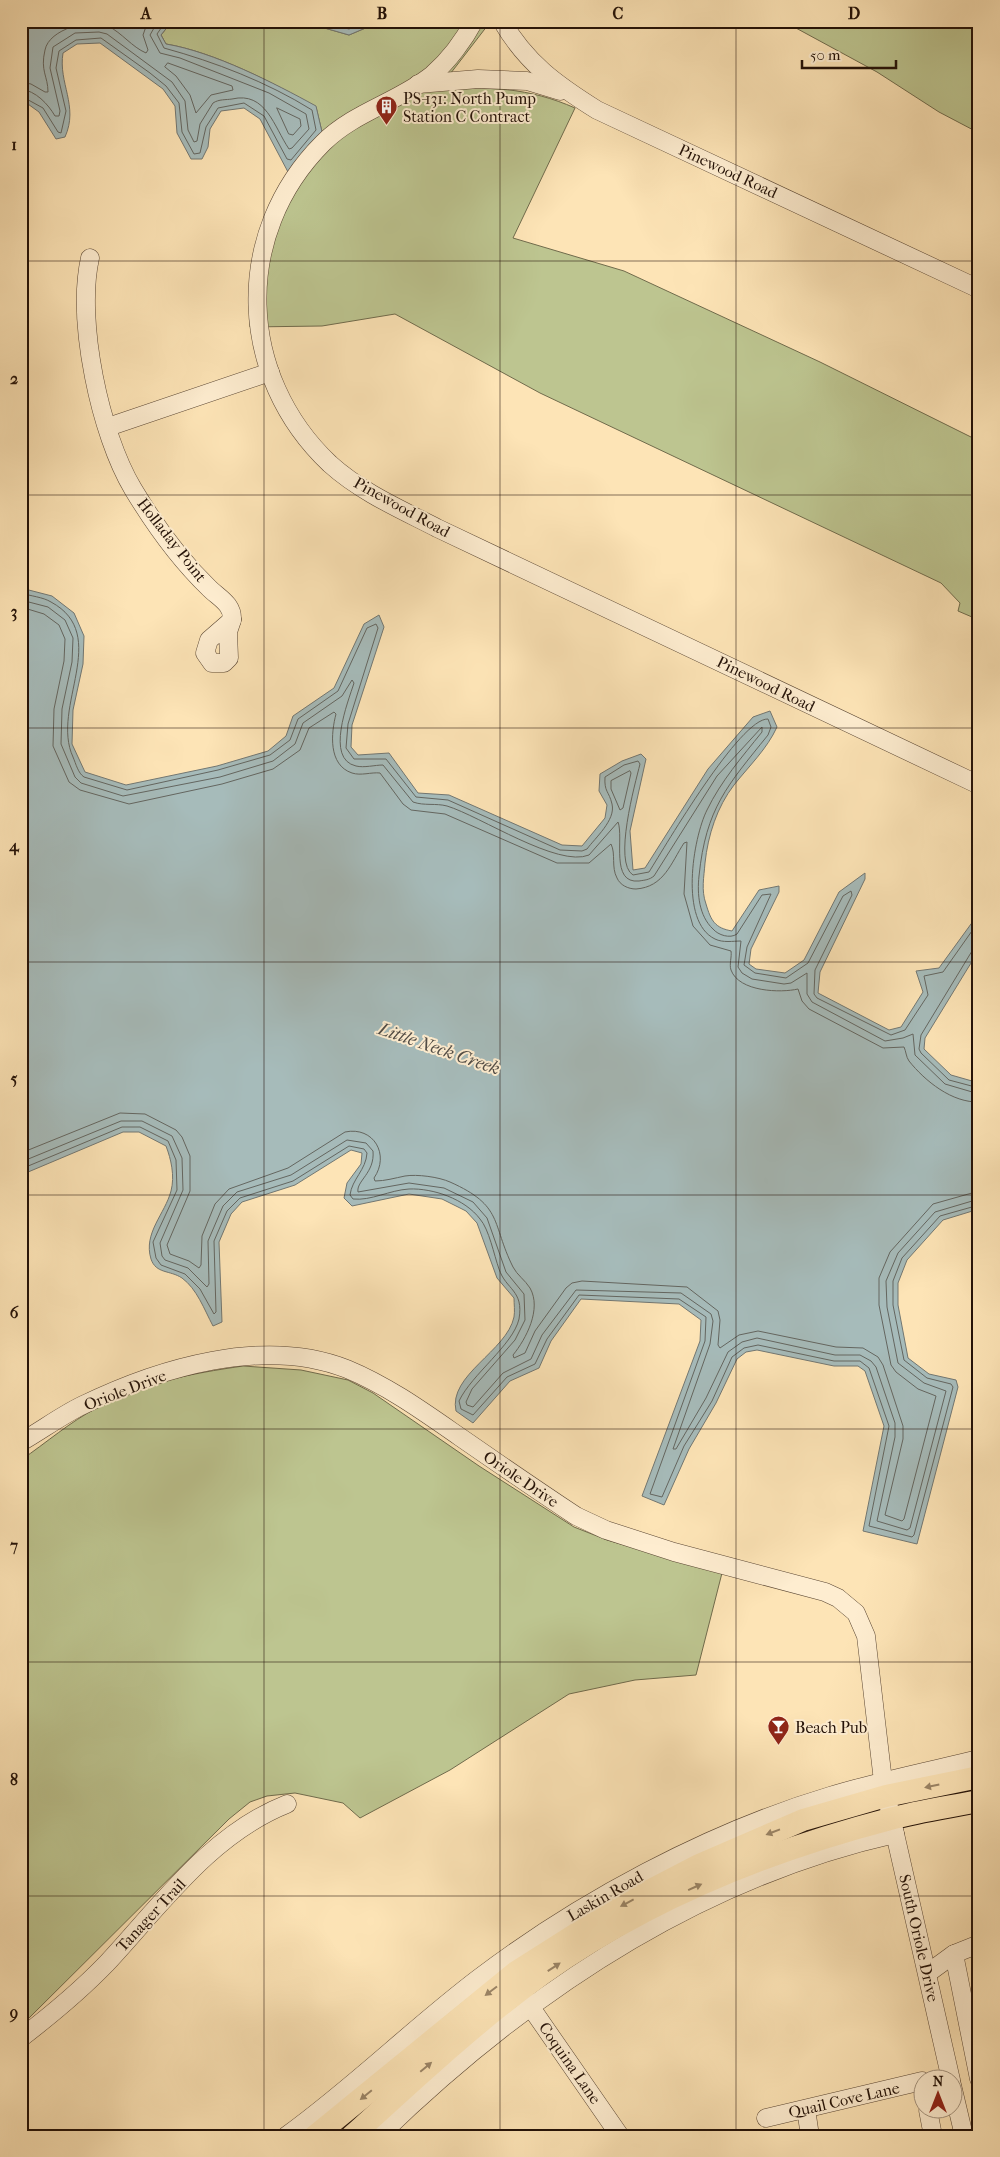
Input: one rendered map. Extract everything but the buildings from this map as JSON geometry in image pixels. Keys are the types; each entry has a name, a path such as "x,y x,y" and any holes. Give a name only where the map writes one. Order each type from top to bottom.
{"main road":[{"name":"Laskin Road","path":"315,2136 620,1906 699,1865 803,1820 885,1789 979,1777"},
{"name":"Laskin Road","path":"352,2136 418,2074 481,2021 518,1982 673,1897 770,1856 893,1826 979,1801"}],"street":[{"name":"Pinewood Road","path":"474,21 447,60 432,75 370,109 336,131 313,154 281,199 263,242 258,285 261,341 270,372 289,414 305,437 331,464 374,495 437,528 979,785"},
{"name":"Pinewood Road","path":"502,21 520,50 537,68 597,110 979,290"},
{"path":"417,84 478,79 527,82 573,95"},
{"name":"Holladay Point","path":"90,258 86,287 89,334 96,387 121,464 132,488 156,525 189,567 230,608 232,620"},
{"path":"108,426 270,372"},
{"name":"Oriole Drive","path":"21,1442 81,1406 111,1392 184,1367 249,1356 310,1360 345,1369 396,1393 576,1516 599,1527 683,1554 825,1592 850,1606 861,1622 866,1636 885,1789"},
{"name":"Laskin Road","path":"885,1789 979,1760"},
{"name":"South Oriole Drive","path":"885,1789 949,2070"},
{"name":"Tanager Trail","path":"21,2038 68,1999 105,1964 179,1884 220,1844 254,1819 287,1804"},
{"path":"928,1973 954,1954 979,1944"},
{"path":"954,1954 979,2079"},
{"name":"Laskin Road","path":"286,2136 374,2066 478,1978 518,1982 493,2034 379,2136"},
{"name":"Coquina Lane","path":"518,1982 620,2136"},
{"name":"Quail Cove Lane","path":"766,2118 912,2084"},
{"path":"806,2109 810,2136"},
{"path":"930,2120 933,2136"},
{"name":"South Oriole Drive","path":"960,2120 964,2136"}],"green space":[{"path":"208,21 300,21 349,35 382,21 491,21 437,91 473,88 508,90 541,96 575,108 513,238 624,271 820,362 979,441 979,620 958,611 960,603 941,583 540,393 395,314 322,326 250,327 252,279 276,196 288,172 322,132 316,107 282,88 223,61 185,48 166,44 161,35 169,25"},
{"path":"783,21 979,21 979,133 939,112 877,72"},
{"path":"243,1366 301,1370 348,1380 373,1393 479,1466 574,1527 607,1540 722,1573 696,1675 635,1680 569,1694 450,1770 360,1818 343,1803 295,1793 267,1796 250,1802 229,1819 21,2026 21,1460 78,1419 115,1399 168,1380"}],"water":[{"path":"21,21 208,21 169,25 161,35 166,44 204,54 243,69 316,106 322,132 288,172 260,119 244,108 221,111 210,129 208,147 202,159 191,159 177,133 175,106 163,89 100,43 77,44 63,53 63,74 70,115 65,137 56,139 39,112 21,99"},
{"path":"300,21 382,21 349,35"},
{"name":"Little Neck Creek","path":"21,588 52,596 74,613 84,636 83,664 73,710 72,744 85,772 126,785 217,766 268,751 286,736 293,716 334,688 364,624 379,615 384,627 352,725 351,747 358,755 389,753 418,793 449,795 562,845 582,846 605,818 607,805 599,791 600,774 622,761 641,754 646,759 630,831 633,870 645,868 708,769 753,717 770,711 777,727 763,750 734,785 718,812 708,842 703,884 704,899 714,923 721,928 732,931 759,890 779,886 779,892 751,949 749,964 756,969 785,973 804,960 839,892 865,873 865,879 820,972 818,993 889,1030 901,1027 923,992 916,971 939,968 979,913 979,950 925,1038 924,1049 951,1075 979,1083 979,1209 943,1220 907,1260 898,1283 898,1305 908,1358 929,1374 956,1380 958,1387 917,1544 863,1531 884,1426 865,1371 858,1366 834,1366 757,1350 746,1352 737,1359 716,1403 689,1449 664,1505 642,1496 700,1341 701,1320 679,1304 581,1299 551,1341 539,1368 510,1381 473,1423 456,1411 456,1398 469,1374 501,1341 509,1329 514,1317 514,1298 497,1278 477,1223 466,1211 442,1199 409,1194 352,1206 344,1198 347,1183 361,1164 362,1153 351,1150 295,1185 242,1202 231,1214 219,1242 222,1322 213,1326 192,1288 182,1278 156,1267 151,1259 149,1250 152,1232 168,1199 173,1179 166,1146 139,1132 123,1132 21,1175"}],"place":[{"name":"PS-131: North Pump Station C Contract","path":"387,126"},
{"name":"Beach Pub","path":"779,1746"}]}
